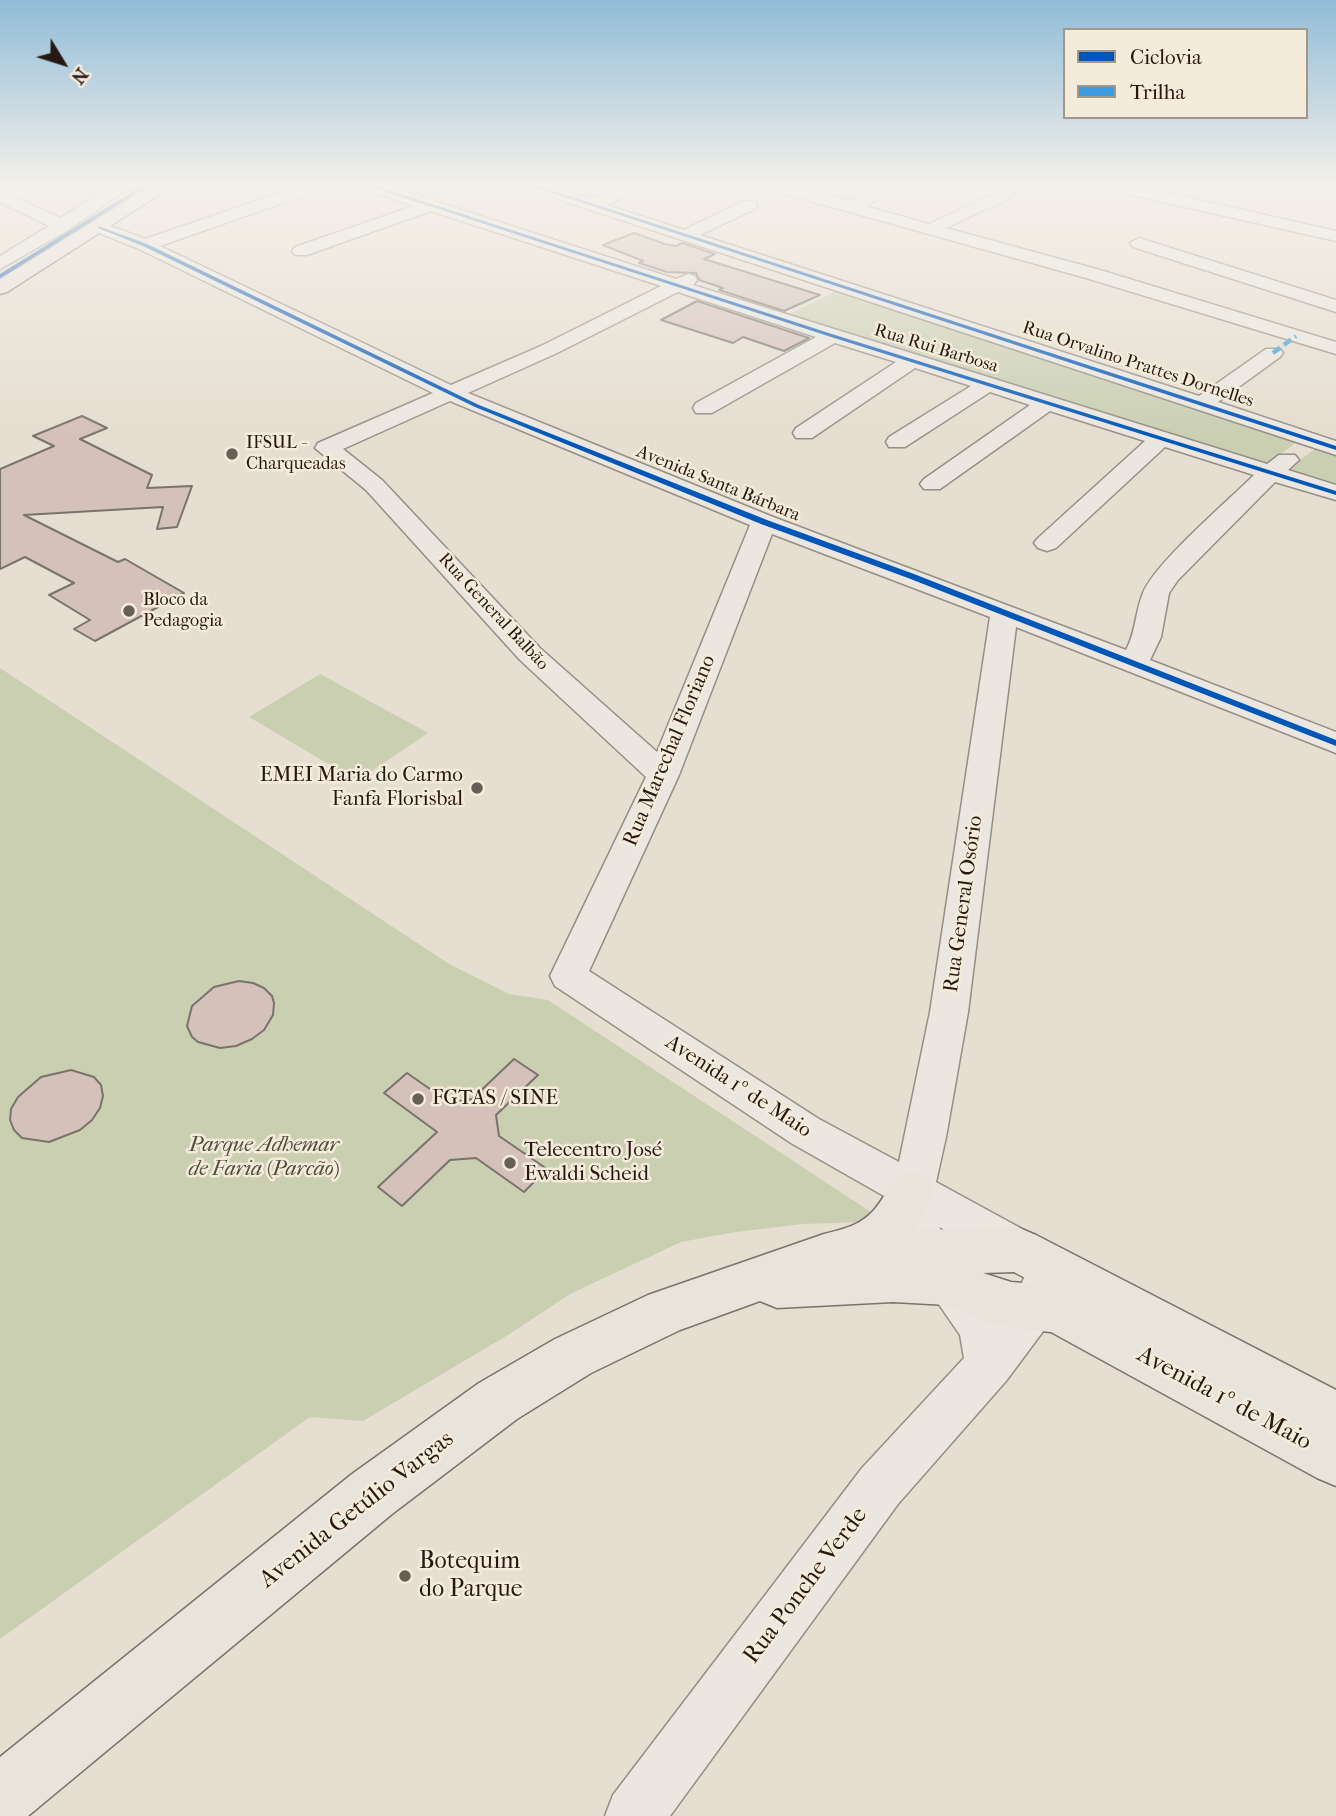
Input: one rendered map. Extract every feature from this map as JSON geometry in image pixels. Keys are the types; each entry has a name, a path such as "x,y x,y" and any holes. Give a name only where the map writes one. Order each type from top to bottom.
{"main road":[{"path":"0,288 30,270"},
{"path":"857,1248 886,1233 912,1192"},
{"name":"Avenida Getúlio Vargas","path":"0,1798 372,1494 498,1401 573,1356 630,1328 705,1297 824,1256 857,1248 940,1268"},
{"name":"Avenida Getúlio Vargas","path":"750,1283 792,1286 893,1279 1025,1253"},
{"name":"Avenida 1º de Maio","path":"1025,1253 1336,1418"},
{"name":"Avenida 1º de Maio","path":"940,1268 986,1299 1057,1310 1336,1459"}],"street":[{"name":"Avenida Santa Bárbara","path":"196,270 448,393 764,522 1336,743"},
{"name":"Rua Rui Barbosa","path":"634,270 833,336 1336,493"},
{"path":"448,393 548,350 708,270"},
{"name":"Rua Orvalino Prattes Dornelles","path":"788,270 1325,444"},
{"path":"1077,270 1336,348"},
{"path":"1093,274 1099,270"},
{"path":"1201,270 1336,306"},
{"path":"704,408 833,336"},
{"path":"1202,404 1273,353"},
{"path":"804,433 913,360"},
{"path":"897,442 988,384"},
{"name":"Rua General Balbão","path":"448,393 326,448 353,466 374,485 530,654 663,775"},
{"path":"932,484 1048,402"},
{"path":"1133,664 1147,637 1156,593 1168,575 1271,472 1325,444 1336,424"},
{"path":"1046,543 1163,438"},
{"name":"Rua Marechal Floriano","path":"568,976 663,775 764,522"},
{"name":"Rua General Osório","path":"912,1192 926,1137 949,1012 1004,613"},
{"name":"Avenida 1º de Maio","path":"568,976 771,1110 912,1192 1025,1253"},
{"path":"912,1192 917,1227 940,1268 982,1327 989,1364"},
{"path":"1025,1253 1040,1275 1042,1290 1034,1307"},
{"name":"Rua Ponche Verde","path":"634,1816 880,1486 989,1364 1034,1307"}],"green space":[{"path":"840,289 1301,439 1266,465 788,315"},
{"path":"1319,446 1336,451 1336,488 1284,472"},
{"name":"Parque Adhemar de Faria (Parcão)","path":"0,668 449,964 509,994 548,1000 871,1212 864,1222 803,1224 681,1242 570,1294 508,1335 363,1421 310,1417 0,1639"},
{"path":"320,674 428,733 357,781 249,717"}],"building":[{"path":"660,270 739,270 820,295 784,311 719,290 723,288 699,280 696,273"},
{"path":"697,301 809,338 784,351 743,337 733,343 661,320"},
{"path":"82,416 107,428 80,439 152,475 147,488 192,486 177,527 157,529 163,507 24,515 118,562 125,559 184,593 95,641 74,629 90,620 49,595 74,583 25,557 0,569 0,469 54,446 33,436"},
{"path":"239,981 264,988 272,996 273,1015 264,1030 236,1046 220,1048 198,1042 192,1037 187,1026 192,1006 214,987"},
{"path":"514,1059 538,1075 496,1115 499,1136 547,1169 524,1192 476,1158 450,1160 402,1206 378,1187 437,1132 384,1093 407,1073 450,1103 472,1099"},
{"path":"71,1070 94,1077 101,1085 103,1096 100,1108 92,1120 80,1130 49,1142 22,1138 14,1130 10,1120 11,1109 18,1097 41,1077"}],"marked path":[{"path":"1273,353 1296,336"}],"cycle path":[{"path":"0,276 10,270"},
{"path":"196,270 477,406 764,522 911,576 1336,743"},
{"path":"629,270 1336,493"},
{"path":"790,270 1336,448"}],"place":[{"name":"IFSUL - Charqueadas","path":"232,454"},
{"name":"Bloco da Pedagogia","path":"129,611"},
{"name":"EMEI Maria do Carmo Fanfa Florisbal","path":"477,788"},
{"name":"FGTAS / SINE","path":"418,1099"},
{"name":"Telecentro José Ewaldi Scheid","path":"510,1163"},
{"name":"Botequim do Parque","path":"405,1576"}]}
